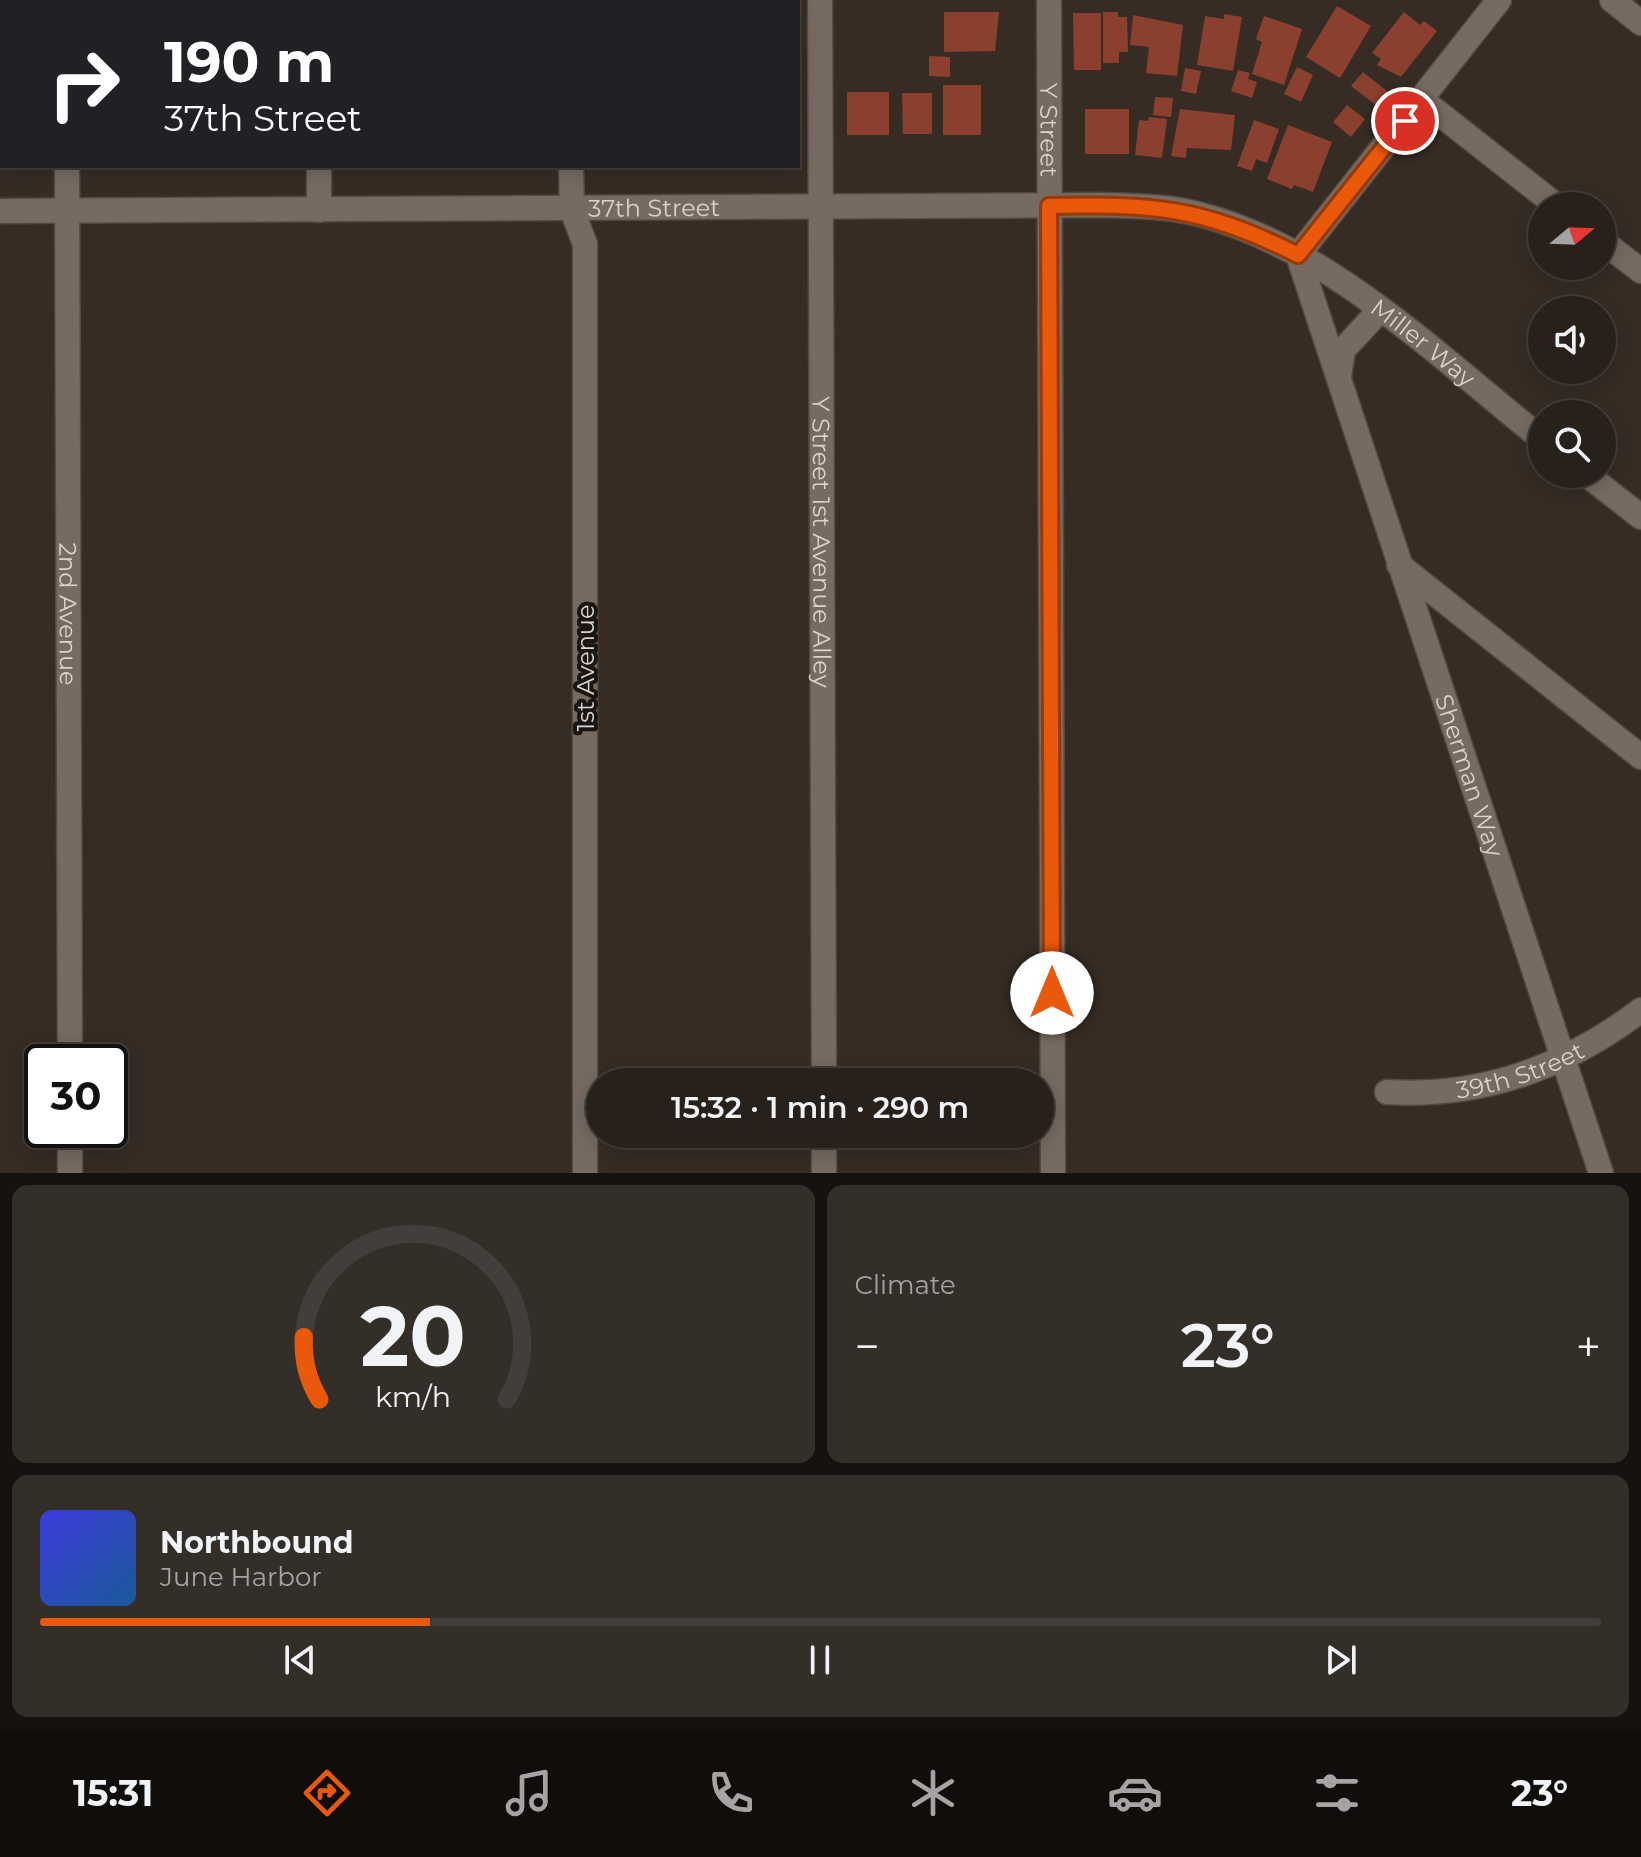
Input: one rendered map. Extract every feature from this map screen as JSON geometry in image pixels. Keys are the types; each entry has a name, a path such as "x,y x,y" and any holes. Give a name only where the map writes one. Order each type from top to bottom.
{"street":[{"name":"Y Street 1st Avenue Alley","path":"820,0 824,1068"},
{"name":"Y Street","path":"1046,1068 1049,0"},
{"path":"1298,255 1499,0"},
{"path":"1612,0 1641,23"},
{"path":"1422,100 1539,192"},
{"name":"2nd Avenue","path":"67,168 70,1044"},
{"path":"319,168 319,210"},
{"name":"1st Avenue","path":"571,168 572,210 585,244 593,1068"},
{"name":"37th Street","path":"0,211 1131,206 1196,213 1238,226 1298,255"},
{"path":"1616,252 1641,271"},
{"name":"Miller Way","path":"1298,255 1380,310 1528,428"},
{"name":"Sherman Way","path":"1298,255 1601,1173"},
{"path":"1339,379 1343,350 1380,310"},
{"path":"1604,488 1641,517"},
{"path":"1399,565 1641,757"},
{"name":"39th Street","path":"1387,1092 1424,1094 1470,1090 1565,1059 1641,1010"},
{"path":"70,1148 70,1173"},
{"name":"1st Avenue","path":"585,1173 587,1148"},
{"path":"824,1148 824,1173"},
{"name":"Y Street","path":"1051,1148 1053,1173"}],"building":[{"path":"1337,6 1371,26 1340,78 1306,57"},
{"path":"944,12 999,12 995,51 944,52"},
{"path":"1103,12 1118,12 1118,17 1127,17 1128,52 1119,52 1119,63 1103,63"},
{"path":"1404,12 1420,25 1424,21 1437,31 1401,77 1377,65 1381,59 1372,53"},
{"path":"1073,13 1101,13 1101,70 1074,70"},
{"path":"1224,14 1242,17 1233,71 1197,65 1205,16 1224,19"},
{"path":"1133,15 1183,25 1177,76 1146,73 1149,47 1130,45"},
{"path":"1264,16 1302,29 1284,85 1252,74 1262,42 1256,39"},
{"path":"929,56 950,57 950,77 929,76"},
{"path":"1297,67 1313,75 1301,102 1284,94"},
{"path":"1185,68 1201,71 1196,94 1181,91"},
{"path":"1238,70 1250,73 1248,79 1257,82 1252,98 1231,91"},
{"path":"1363,72 1388,92 1377,106 1351,86"},
{"path":"943,85 981,85 981,135 943,135"},
{"path":"847,92 889,92 889,135 847,135"},
{"path":"902,93 932,93 932,134 903,134"},
{"path":"1155,97 1173,98 1171,117 1153,115"},
{"path":"1347,105 1365,119 1351,137 1333,122"},
{"path":"1085,109 1129,109 1129,154 1085,154"},
{"path":"1180,109 1235,115 1231,150 1187,148 1186,158 1171,156"},
{"path":"1149,117 1167,119 1162,158 1135,155 1139,120 1148,121"},
{"path":"1254,120 1279,129 1267,163 1256,159 1252,171 1237,166"},
{"path":"1288,125 1332,142 1313,192 1294,185 1292,189 1267,179"}],"route":[{"path":"1052,993 1049,206 1131,206 1196,213 1238,226 1298,255 1405,121"}]}
